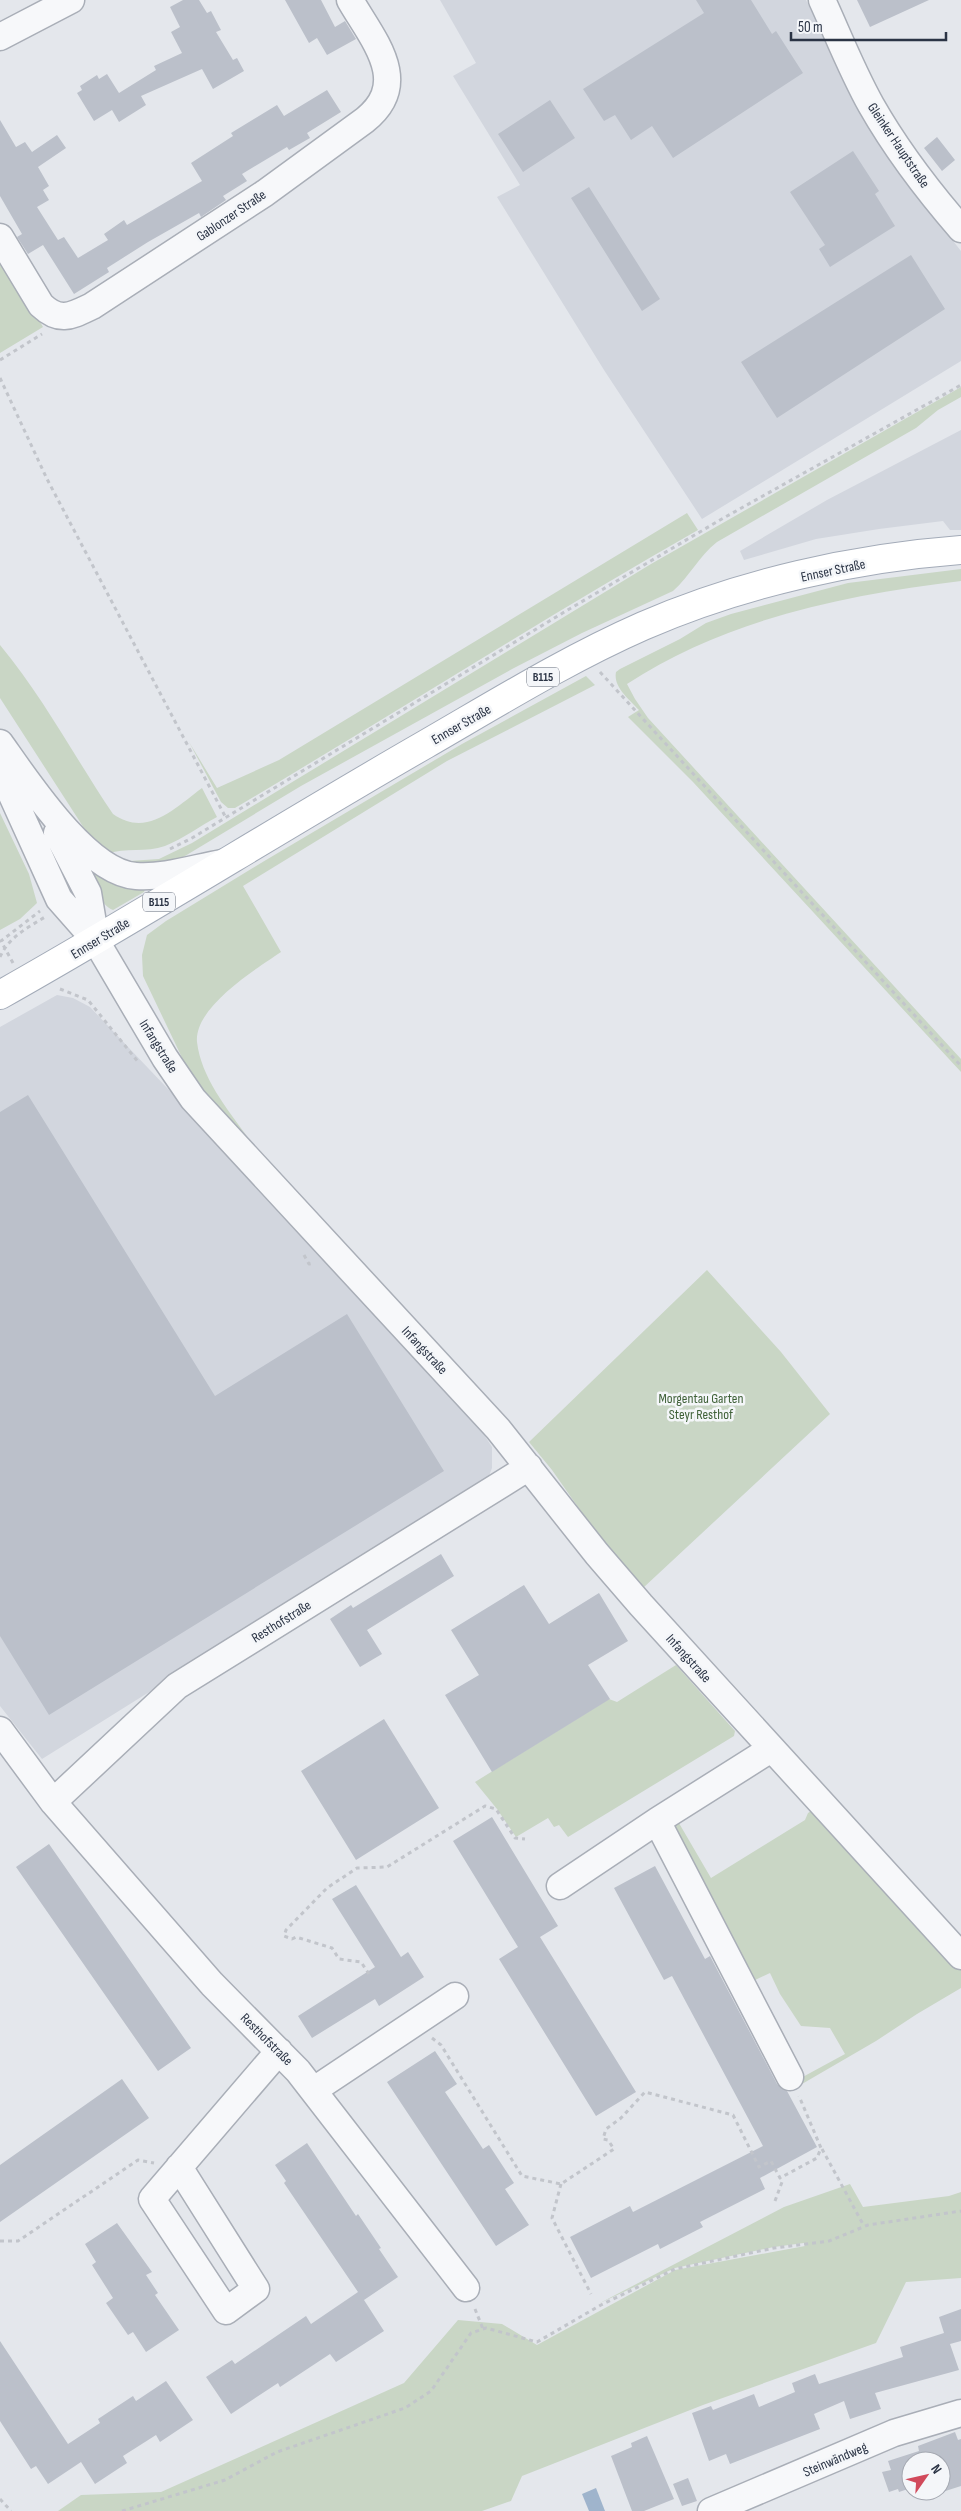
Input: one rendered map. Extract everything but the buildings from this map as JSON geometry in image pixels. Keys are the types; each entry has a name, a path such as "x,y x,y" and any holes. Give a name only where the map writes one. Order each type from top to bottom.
{"main road":[{"name":"Ennser Straße","path":"0,995 96,941 223,863 459,724 589,652 644,625 692,607 750,589 834,568 900,556 961,550"}],"street":[{"path":"0,37 71,0"},
{"name":"Gablonzer Straße","path":"62,317 75,315 92,306 202,236 265,193 378,110 385,98 388,71 382,56 350,0"},
{"name":"Gleinker Hauptstraße","path":"822,0 870,102 883,125 916,173 961,229"},
{"path":"0,237 41,305 50,313 62,317"},
{"path":"0,743 35,793 85,886 96,941"},
{"path":"0,769 63,907 96,941"},
{"path":"35,793 90,854 124,874 149,875 223,863"},
{"name":"Infangstraße","path":"96,941 165,1058 193,1099 492,1422 603,1561 961,1956"},
{"name":"Resthofstraße","path":"53,1802 177,1686 529,1467"},
{"name":"Resthofstraße","path":"0,1730 53,1802 212,1984 279,2051 314,2090 466,2288"},
{"path":"560,1886 657,1821 772,1749"},
{"path":"657,1821 790,2077"},
{"path":"314,2090 455,1996"},
{"path":"179,2167 256,2289 226,2311 152,2198 279,2051"},
{"name":"Steinwändweg","path":"711,2511 894,2433 961,2413"}],"path":[{"path":"0,360 2,357 56,326 62,317"},
{"path":"0,378 52,487 226,818"},
{"path":"162,852 226,818 566,611 720,520 961,384"},
{"path":"589,652 601,674 632,710 961,1066"},
{"path":"0,957 4,948 19,933 63,907"},
{"path":"369,1974 361,1962 339,1959 332,1948 296,1937 292,1940 284,1936 286,1930 327,1888 357,1868 387,1867 485,1806 496,1809 515,1838 525,1839"},
{"path":"414,2024 442,2045 522,2176 561,2184"},
{"path":"790,2077 821,2148 864,2226"},
{"path":"591,2294 552,2218 561,2184 614,2149 608,2140 603,2139 606,2128 621,2118 645,2092 733,2115 759,2167 771,2161 782,2182 775,2200"},
{"path":"780,2178 817,2158 821,2148"},
{"path":"0,2241 18,2241 138,2160 179,2167"},
{"path":"122,2511 225,2480 277,2452 405,2408 430,2391 471,2333 486,2328 537,2342 600,2306 675,2268 774,2248 830,2240 864,2226 961,2211"},
{"path":"0,2499 11,2511"}],"shaded area":[{"path":"440,0 806,0 870,128 904,179 961,251 961,361 702,519 604,370 497,197 520,185 453,76 476,63"},
{"path":"961,430 961,530 950,530 943,521 879,529 816,539 744,560 740,551 827,500"},
{"path":"57,995 73,998 90,1007 347,1277 479,1427 492,1447 492,1468 487,1481 42,1759 0,1706 0,1027"}],"green space":[{"path":"0,251 43,327 0,353"},
{"path":"961,387 961,397 938,410 916,428 717,542 705,553 673,591 582,633 514,668 301,786 180,859 149,867 129,861 159,859 192,843 651,564"},
{"path":"687,513 698,530 235,808 228,808 221,802 189,742 217,788 279,760"},
{"path":"961,569 961,581 874,594 830,603 788,613 746,627 705,642 665,661 627,684 648,718 961,1059 961,1072 693,782 628,717 639,710 619,688 616,672 680,639 706,623 731,614 848,583"},
{"path":"0,645 31,686 113,814 125,821 149,822 171,811 202,788 217,817 165,846 106,854 93,842 0,698"},
{"path":"586,676 595,685 447,761 243,886 281,952 228,990 205,1016 199,1029 197,1042 199,1055 209,1080 223,1104 247,1136 209,1098 186,1066 143,976 142,955 147,935 166,921 266,860 462,744"},
{"path":"0,813 29,874 37,903 20,919 0,930"},
{"path":"89,866 145,889 144,892 113,910 100,897"},
{"name":"Morgentau Garten Steyr Resthof","path":"707,1270 781,1352 830,1414 643,1588 601,1540 552,1470 529,1442"},
{"path":"676,1665 735,1731 734,1736 568,1837 559,1825 554,1827 548,1818 516,1837 497,1809 475,1782 609,1699 617,1702"},
{"path":"817,1807 961,1964 961,1988 802,2084 799,2079 845,2054 830,2028 801,2026 780,1994 770,1973 753,1981 674,1827 676,1818 711,1878 805,1820 808,1813"},
{"path":"850,2184 863,2207 949,2196 961,2192 961,2278 906,2282 876,2343 703,2405 522,2476 511,2501 482,2511 58,2511 81,2495 161,2492 404,2383 458,2320 502,2324 537,2345 675,2270 805,2246 804,2243 774,2247 675,2268 598,2304 784,2207"}],"water":[{"path":"596,2488 605,2511 589,2511 582,2494"}]}
